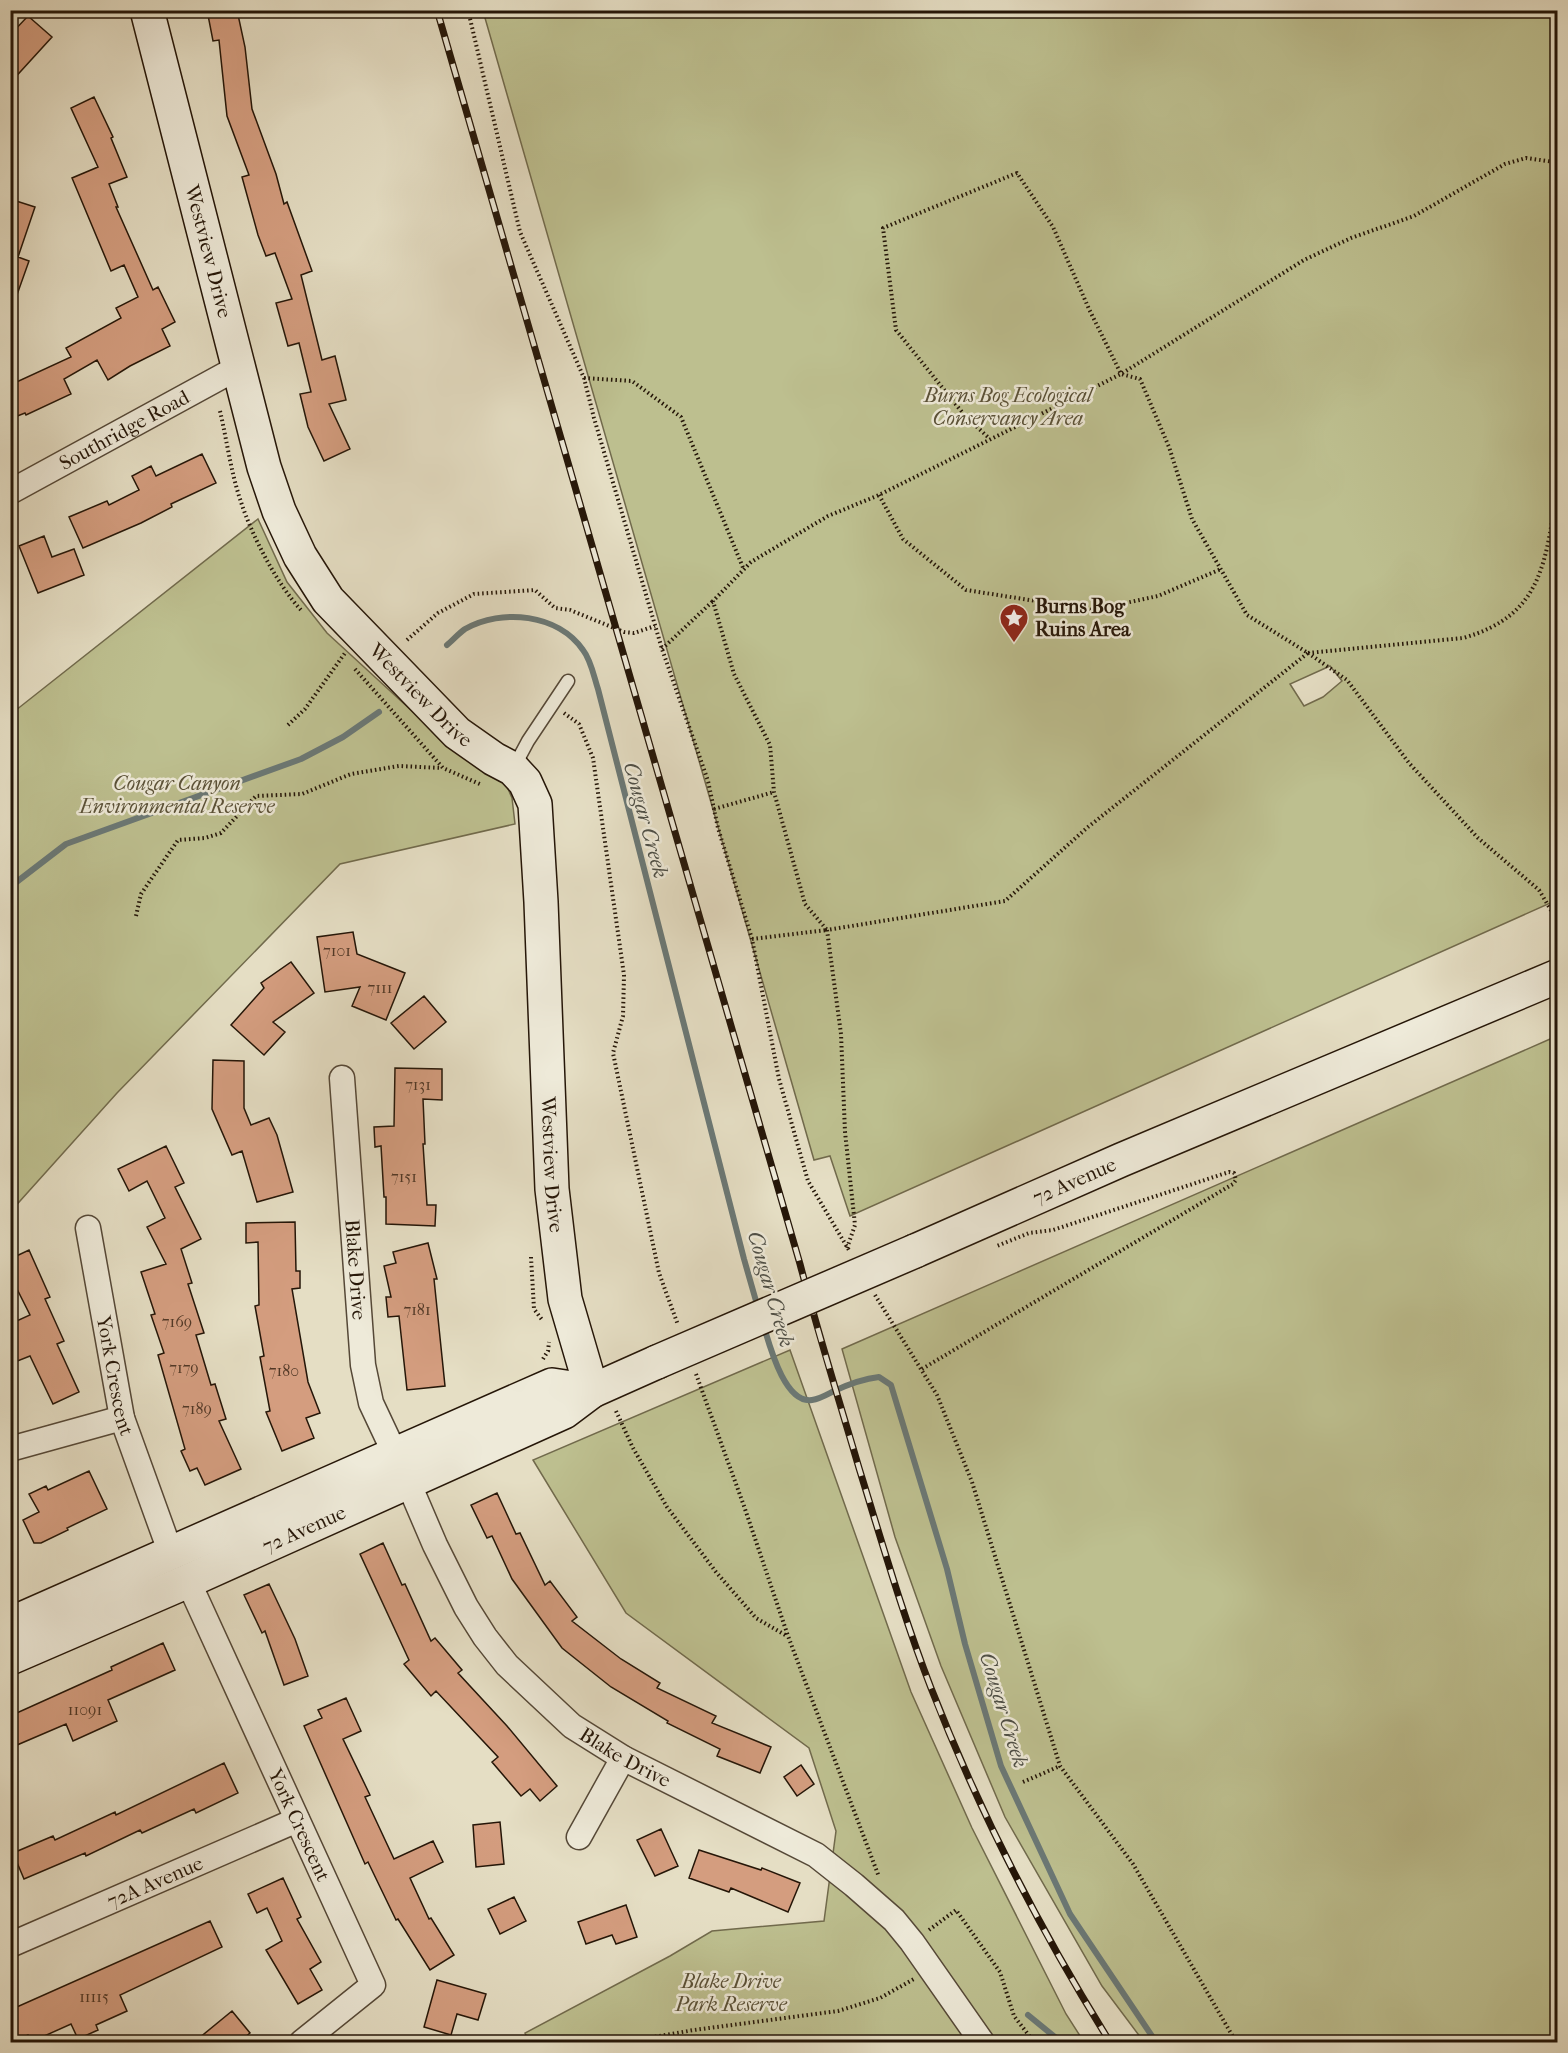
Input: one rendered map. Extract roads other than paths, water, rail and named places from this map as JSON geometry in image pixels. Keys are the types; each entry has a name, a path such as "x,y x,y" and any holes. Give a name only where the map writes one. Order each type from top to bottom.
{"main road":[{"name":"Westview Drive","path":"147,10 264,467 279,511 300,556 354,647 457,734 494,759 501,778 525,782 535,804 552,1189 565,1299 604,1401"},
{"name":"72 Avenue","path":"10,1624 174,1552 401,1468 564,1412 604,1401 657,1362 1143,1151 1557,976"},
{"name":"72 Avenue","path":"10,1658 188,1581 401,1468"}],"street":[{"name":"Southridge Road","path":"10,492 239,367"},
{"name":"Blake Drive","path":"342,1078 363,1365 370,1403 466,1607 507,1665 572,1726 623,1758 816,1855 882,1909 921,1955 982,2043"},
{"name":"York Crescent","path":"88,1228 122,1418 166,1540 174,1552"},
{"path":"10,1449 122,1418"},
{"name":"York Crescent","path":"188,1581 373,1985 302,2043"},
{"path":"579,1837 623,1758"},
{"name":"72A Avenue","path":"10,1945 297,1820"}],"lane":[{"path":"501,778 568,681"}],"waterway":[{"name":"Cougar Creek","path":"447,645 465,629 480,622 496,618 528,618 559,629 572,638 588,659 598,689 758,1308"},
{"name":"Cougar Creek","path":"10,887 66,844 301,759 343,737 379,712"},
{"name":"Cougar Creek","path":"764,1327 780,1372 794,1393 802,1399 818,1399 861,1380 879,1377 891,1385 947,1569 965,1644 1001,1766 1070,1914 1156,2042"},
{"path":"1028,2015 1061,2042"}],"railway":[{"path":"437,10 821,1341 902,1606 931,1688 990,1825 1059,1957 1110,2042"}],"place":[{"name":"Burns Bog Ruins Area","path":"1014,644"}],"park label":[{"name":"Burns Bog Ecological Conservancy Area","path":"1008,406"},
{"name":"Cougar Canyon Environmental Reserve","path":"177,794"},
{"name":"Blake Drive Park Reserve","path":"731,1992"}]}
